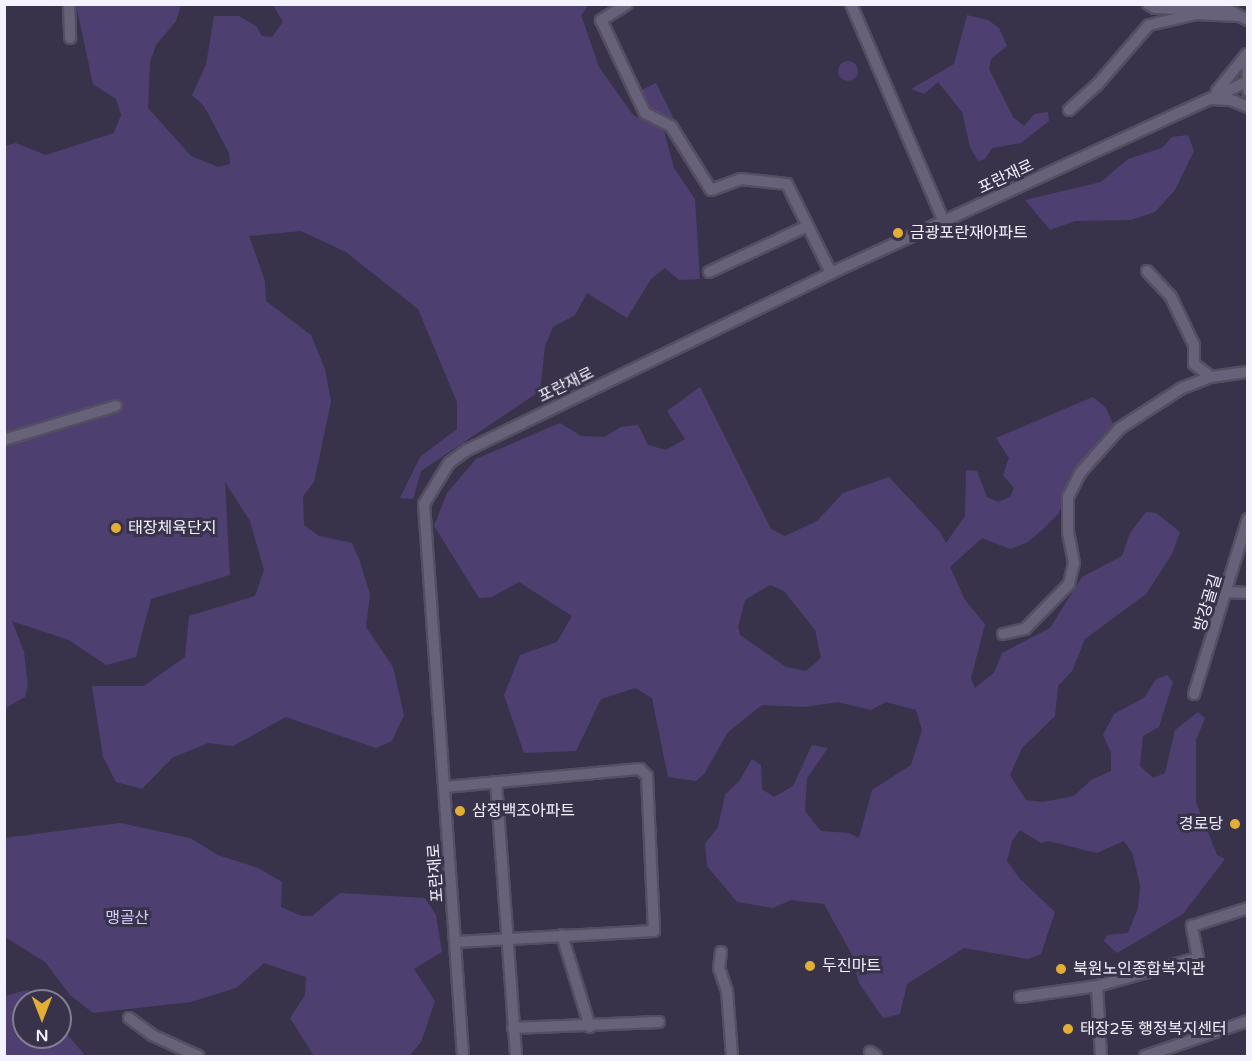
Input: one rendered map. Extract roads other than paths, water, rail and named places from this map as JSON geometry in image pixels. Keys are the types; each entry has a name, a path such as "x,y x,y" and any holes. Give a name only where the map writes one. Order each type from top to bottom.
{"street":[{"path":"69,4 70,38"},
{"path":"627,4 601,20 645,113 671,126 711,190 741,179 787,184 831,273"},
{"path":"851,4 944,222"},
{"path":"1148,4 1155,8 1213,8 1243,18"},
{"path":"1069,110 1097,85 1149,25 1196,14 1243,18"},
{"path":"1247,54 1247,85"},
{"path":"1207,99 1227,83 1247,54"},
{"name":"포란재로","path":"463,1056 446,787 424,504 432,485 449,463 467,450 831,273 1207,99 1247,85"},
{"path":"1207,99 1231,100 1248,107"},
{"path":"709,272 807,226"},
{"path":"1147,271 1171,297 1194,345 1194,364 1211,377"},
{"path":"1003,634 1026,629 1069,584 1074,562 1068,533 1068,497 1080,473 1120,428 1182,388 1211,377 1248,372"},
{"path":"4,440 116,406"},
{"name":"방강골길","path":"1194,694 1248,519"},
{"path":"1227,592 1248,593"},
{"path":"446,787 640,768 647,776 654,932 456,942"},
{"path":"496,782 516,1056"},
{"path":"1020,997 1097,986 1198,958 1192,926 1248,908"},
{"path":"562,935 590,1027"},
{"path":"721,952 718,968 727,991 732,1056"},
{"path":"1097,986 1101,1056"},
{"path":"129,1018 152,1035 198,1056"},
{"path":"1145,1056 1248,1021"},
{"path":"513,1028 590,1027 659,1022"}],"place":[{"name":"금광포란재아파트","path":"898,233"},
{"name":"태장체육단지","path":"116,528"},
{"name":"삼정백조아파트","path":"460,811"},
{"name":"경로당","path":"1235,824"},
{"name":"두진마트","path":"810,966"},
{"name":"북원노인종합복지관","path":"1061,969"},
{"name":"태장2동 행정복지센터","path":"1068,1029"}],"park label":[{"name":"맹골산","path":"127,918"}]}
